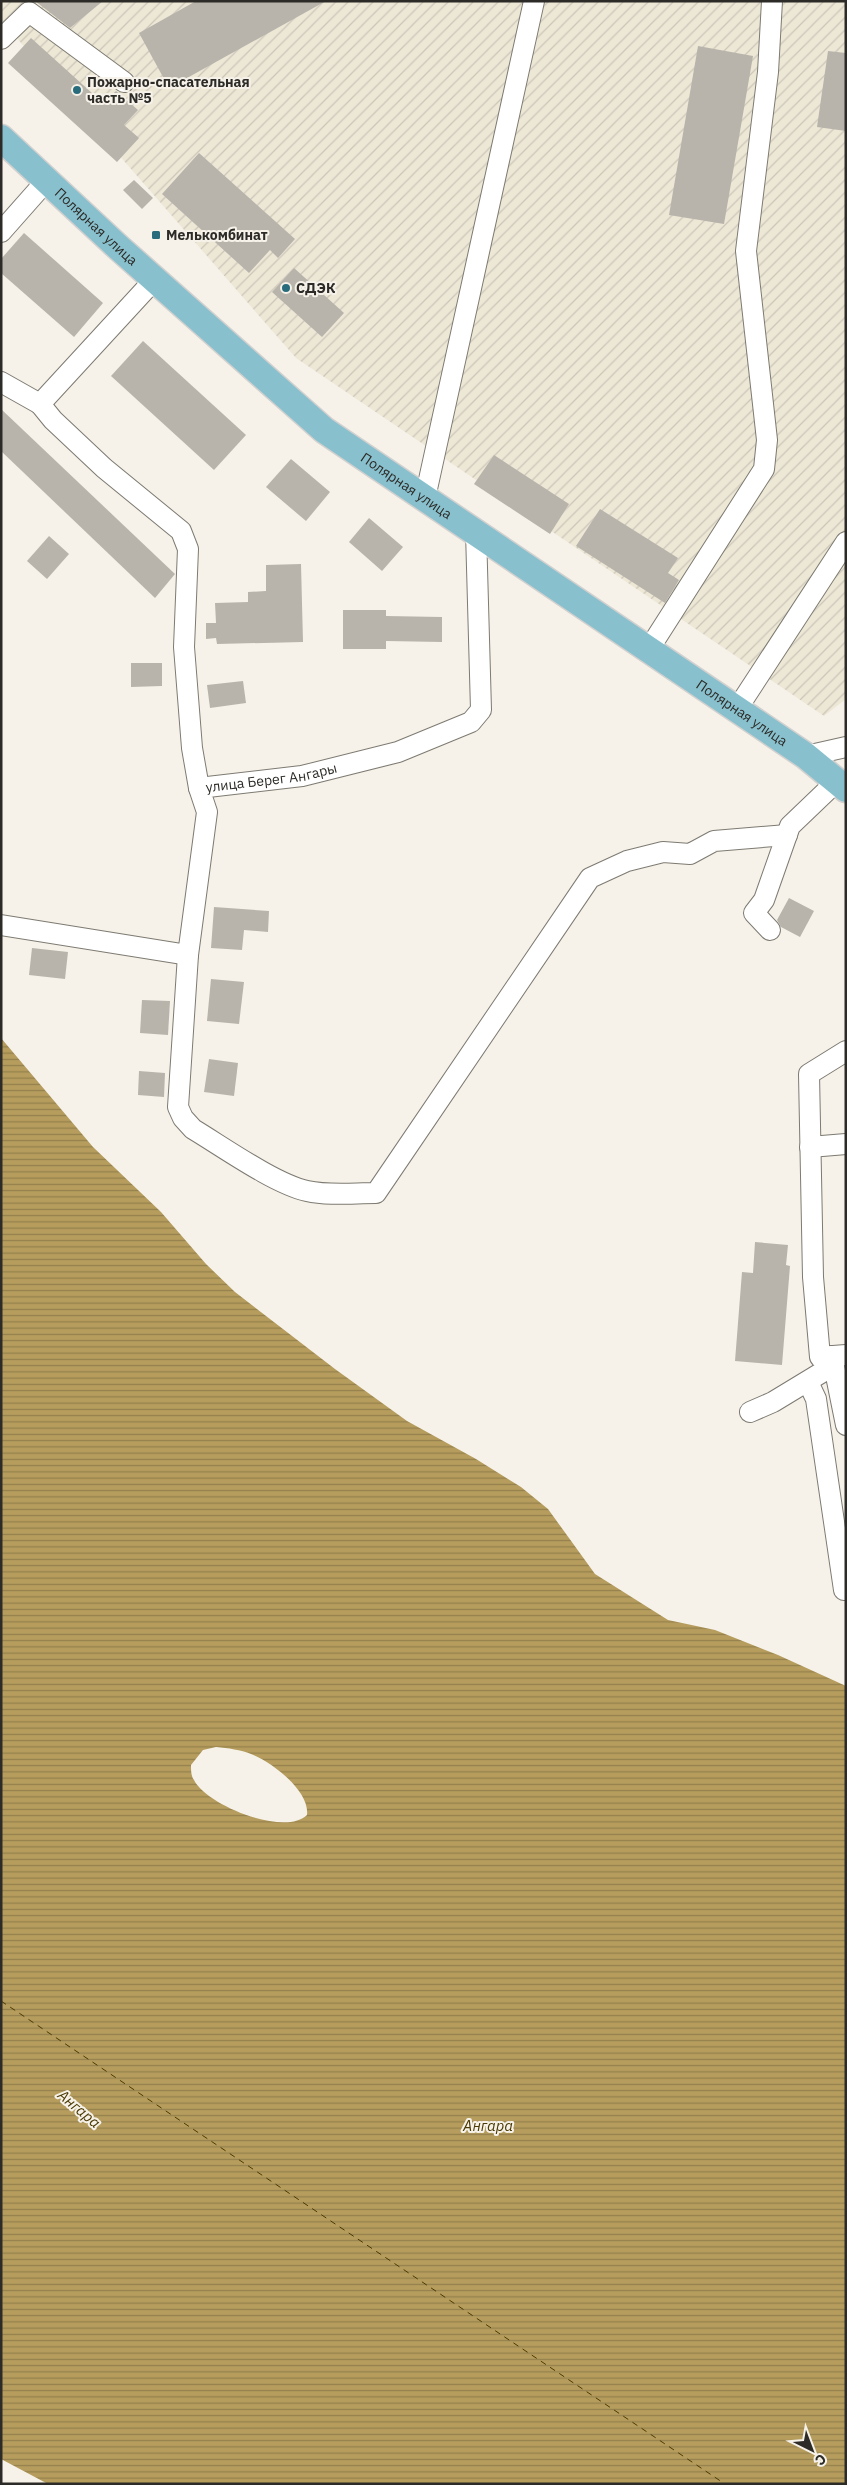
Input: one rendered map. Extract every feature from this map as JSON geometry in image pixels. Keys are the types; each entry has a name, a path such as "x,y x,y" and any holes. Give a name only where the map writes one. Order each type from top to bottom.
{"main road":[{"name":"Полярная улица","path":"1,138 154,280 324,430 806,756 841,786"}],"street":[{"path":"425,498 534,1"},
{"path":"649,650 764,469 767,440 746,251 768,72 772,1"},
{"path":"2,35 29,12 124,82"},
{"path":"1,232 47,180"},
{"path":"40,404 154,280"},
{"path":"1,382 40,404 104,468 181,532 188,549 185,656 192,748 199,788"},
{"name":"улица Берег Ангары","path":"476,532 481,710 471,722 398,752 312,773 260,782 199,788 207,812 188,954 178,1108 183,1118 193,1129 284,1182 307,1191 338,1194 376,1193 590,878 627,861 663,852 690,854 714,840 787,836"},
{"path":"736,709 846,542"},
{"path":"806,756 846,748"},
{"path":"770,930 754,913 764,900 790,826 841,786"},
{"path":"1,925 188,954"},
{"path":"837,1358 820,1357 813,1276 809,1074 846,1051"},
{"path":"810,1147 846,1144"},
{"path":"750,1412 773,1402 808,1382 837,1358"},
{"path":"837,1358 846,1425"},
{"path":"808,1382 816,1399 844,1590"}],"shaded area":[{"path":"1,1 846,1 846,699 824,716 296,358 1,20"}],"water":[{"name":"Ангара","path":"1,1038 93,1147 161,1212 206,1264 235,1292 335,1369 407,1421 476,1459 521,1487 548,1509 595,1574 668,1620 715,1630 778,1655 846,1686 846,2484 48,2484 1,2459","holes":["216,1747 239,1750 251,1754 279,1770 302,1796 307,1815 296,1821 265,1820 229,1808 201,1790 192,1777 191,1765 203,1750"]}],"building":[{"path":"35,1 103,1 70,28"},
{"path":"196,1 326,1 169,88 139,33"},
{"name":"Пожарно-спасательная часть №5","path":"31,38 103,103 116,91 138,110 124,125 139,138 117,162 8,63"},
{"path":"698,46 753,56 724,224 669,215"},
{"path":"828,51 846,53 846,131 817,127"},
{"path":"199,153 295,239 278,258 270,250 249,273 162,194"},
{"path":"134,180 153,198 142,209 123,190"},
{"path":"24,233 103,303 74,337 1,273 1,259"},
{"path":"294,268 344,313 322,337 272,292"},
{"path":"143,341 246,435 214,470 111,376"},
{"path":"1,409 175,574 155,598 1,451"},
{"path":"494,455 569,504 550,534 474,484"},
{"path":"291,459 330,492 306,521 266,487"},
{"path":"600,509 678,558 668,573 679,580 665,603 576,546"},
{"path":"369,518 403,547 382,571 349,542"},
{"path":"49,536 69,554 47,579 27,561"},
{"path":"301,564 303,642 217,644 216,638 206,639 206,623 216,623 215,603 248,602 248,592 266,591 266,565"},
{"path":"343,610 386,610 386,616 442,617 442,642 386,641 386,649 343,649"},
{"path":"131,663 162,663 162,686 131,687"},
{"path":"243,681 246,703 210,708 207,685"},
{"path":"789,898 814,911 800,937 781,927 777,920"},
{"path":"214,907 269,911 268,932 244,930 242,950 211,948"},
{"path":"32,948 68,952 65,979 29,975"},
{"path":"211,979 244,982 239,1024 207,1021"},
{"path":"142,1000 170,1001 168,1035 140,1033"},
{"path":"209,1059 238,1063 234,1096 204,1092"},
{"path":"139,1071 165,1073 164,1097 138,1095"},
{"path":"755,1242 788,1245 786,1265 790,1266 782,1365 735,1361 742,1272 753,1273"}],"ferry route":[{"path":"1,2001 725,2484"}],"place":[{"name":"Пожарно-спасательная часть №5","path":"77,90"},
{"name":"Мелькомбинат","path":"156,235"},
{"name":"СДЭК","path":"286,288"}]}
